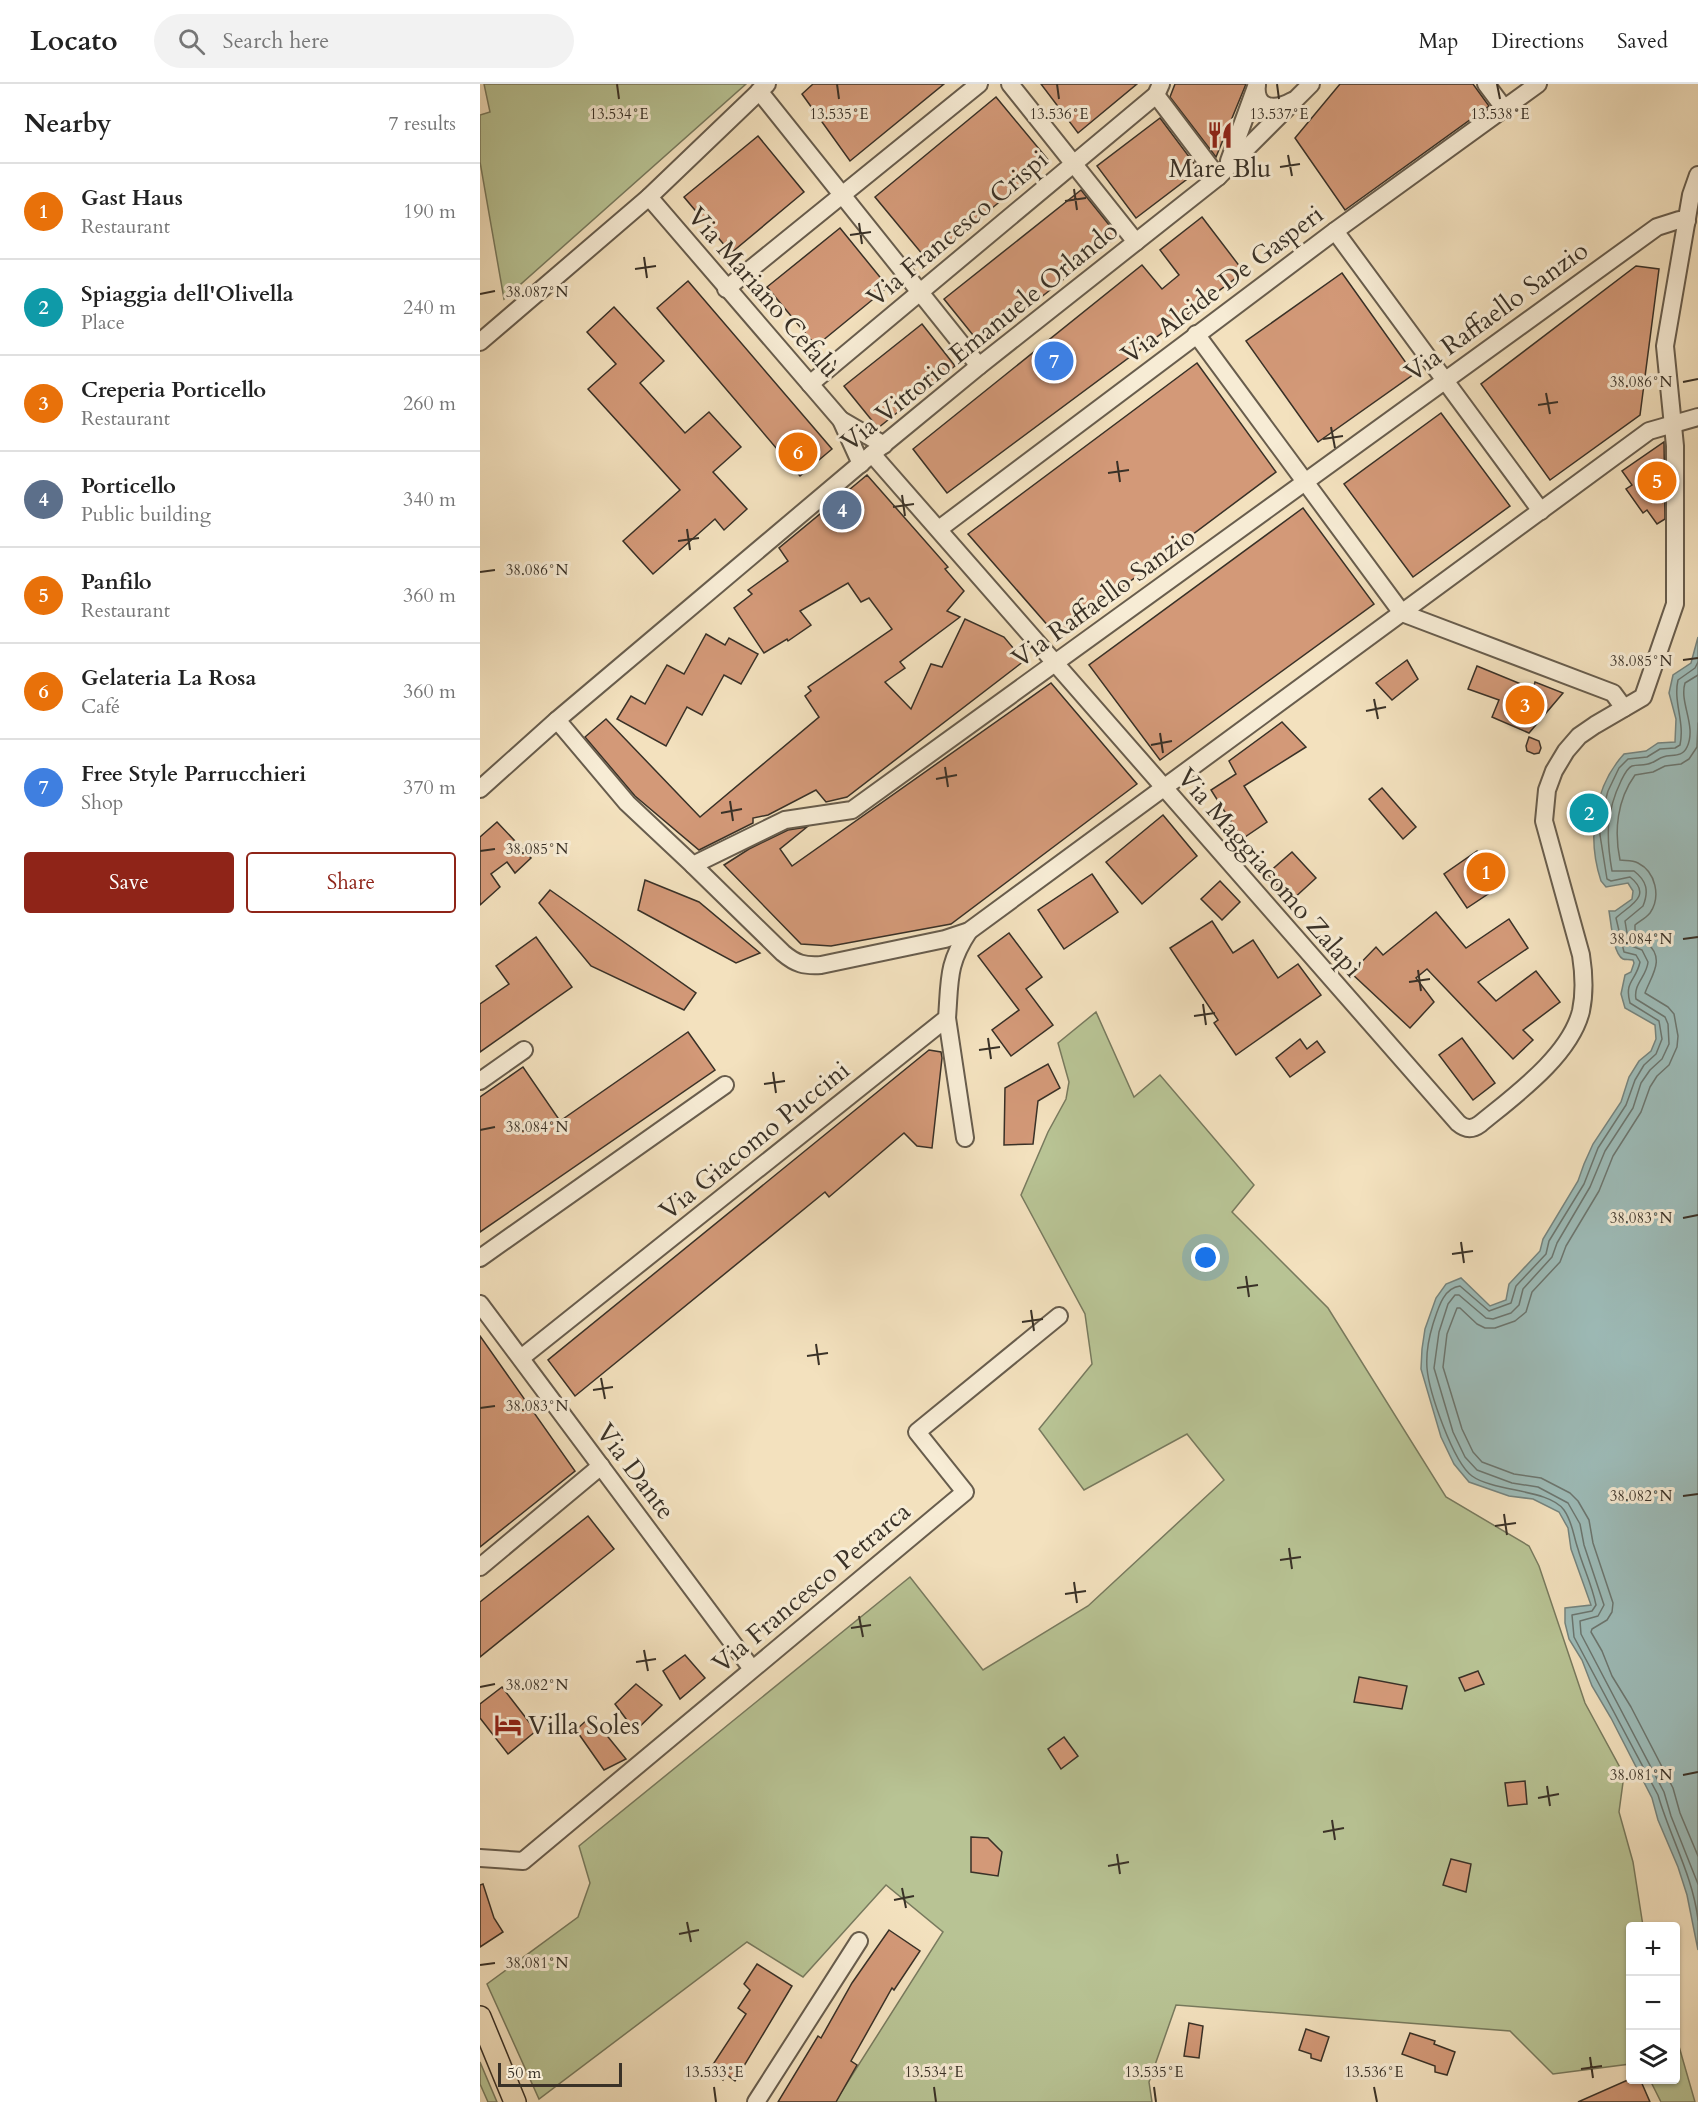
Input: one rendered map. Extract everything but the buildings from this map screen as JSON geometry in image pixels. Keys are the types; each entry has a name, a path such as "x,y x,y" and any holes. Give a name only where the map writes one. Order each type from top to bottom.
{"main road":[{"path":"480,2017 515,2102"}],"street":[{"path":"726,289 979,84"},
{"path":"1010,84 1136,242"},
{"path":"1257,84 1258,98 1268,106 1279,107 1295,99"},
{"path":"1223,171 1257,84"},
{"name":"Via Vittorio Emanuele Orlando","path":"480,789 557,720 872,454 1223,171 1311,84"},
{"path":"1486,84 1504,108"},
{"name":"Via Alcide De Gasperi","path":"939,529 1196,334 1538,84"},
{"path":"480,342 649,198 763,88 842,195 979,366"},
{"path":"1158,89 1223,171"},
{"name":"Via Francesco Crispi","path":"810,384 1074,164 1158,89"},
{"path":"1196,334 1402,613 1613,693 1624,708 1643,696 1675,604 1675,446 1665,346 1692,195 1698,175"},
{"name":"Via Mariano Cefalù","path":"649,198 872,454"},
{"name":"Via Raffaello Sanzio","path":"693,865 785,820 852,810 1444,379 1657,227 1679,220 1687,221"},
{"path":"1335,231 1541,511"},
{"path":"965,1138 947,1018 950,968 956,950 969,932 1649,431 1698,417"},
{"name":"Via Mariano Cefalù","path":"841,420 872,454"},
{"name":"Via Maggiacomo Zalapì","path":"872,454 1163,789 1458,1123 1468,1128 1480,1124 1536,1079 1567,1042 1581,1012 1584,977 1581,955 1544,821 1547,789 1566,751 1579,736 1624,708"},
{"path":"557,720 627,803 794,963 807,966 821,965 969,932"},
{"name":"Via Giacomo Puccini","path":"520,1358 947,1018"},
{"path":"480,1081 524,1050"},
{"path":"480,1257 725,1085"},
{"name":"Via Dante","path":"480,1304 752,1669"},
{"name":"Via Francesco Petrarca","path":"480,1858 523,1861 965,1492 917,1432 1059,1316"},
{"path":"480,1567 601,1466"},
{"path":"756,2102 859,1941"}],"green space":[{"path":"484,84 746,84 504,299 480,162 480,115 490,112"},
{"path":"1096,1012 1134,1097 1160,1075 1254,1185 1232,1212 1328,1308 1446,1497 1529,1546 1539,1566 1585,1703 1624,1775 1619,1812 1633,1862 1642,1922 1626,1922 1626,2065 1553,2074 1510,2031 1176,2005 1149,2082 1152,2102 835,2102 943,1932 886,1885 803,1977 747,1942 539,2099 487,1984 578,1917 590,1883 579,1846 910,1577 983,1670 1088,1606 1224,1480 1187,1434 1084,1490 1039,1429 1092,1364 1085,1314 1021,1195 1048,1132 1066,1099 1069,1082 1058,1043"},
{"path":"1680,2050 1695,2102 1661,2102 1652,2084 1680,2084"},
{"path":"480,2062 497,2102 488,2102 480,2084"}],"water":[{"path":"1698,637 1698,1950 1687,1895 1658,1820 1652,1798 1592,1686 1582,1660 1569,1639 1565,1623 1565,1608 1591,1605 1571,1549 1568,1528 1559,1512 1533,1499 1509,1496 1469,1482 1454,1464 1441,1437 1421,1369 1425,1329 1436,1298 1446,1284 1461,1278 1490,1306 1506,1300 1509,1284 1540,1251 1543,1239 1578,1181 1593,1144 1621,1102 1629,1077 1639,1061 1651,1051 1656,1039 1655,1025 1625,1008 1621,994 1625,975 1631,972 1634,963 1633,960 1623,959 1617,951 1609,911 1615,911 1632,899 1633,891 1628,883 1606,887 1601,881 1594,848 1594,831 1599,798 1605,782 1624,754 1646,751 1658,743 1675,742 1676,719 1669,693 1673,675 1691,663"}],"place":[{"name":"Mare Blu","path":"1220,135"},
{"name":"Free Style Parrucchieri","path":"1054,361"},
{"name":"Gelateria La Rosa","path":"798,452"},
{"name":"Panfilo","path":"1657,481"},
{"name":"Porticello","path":"842,510"},
{"name":"Creperia Porticello","path":"1525,705"},
{"name":"Spiaggia dell'Olivella","path":"1589,813"},
{"name":"Gast Haus","path":"1486,872"},
{"name":"Villa Soles","path":"508,1725"}]}
